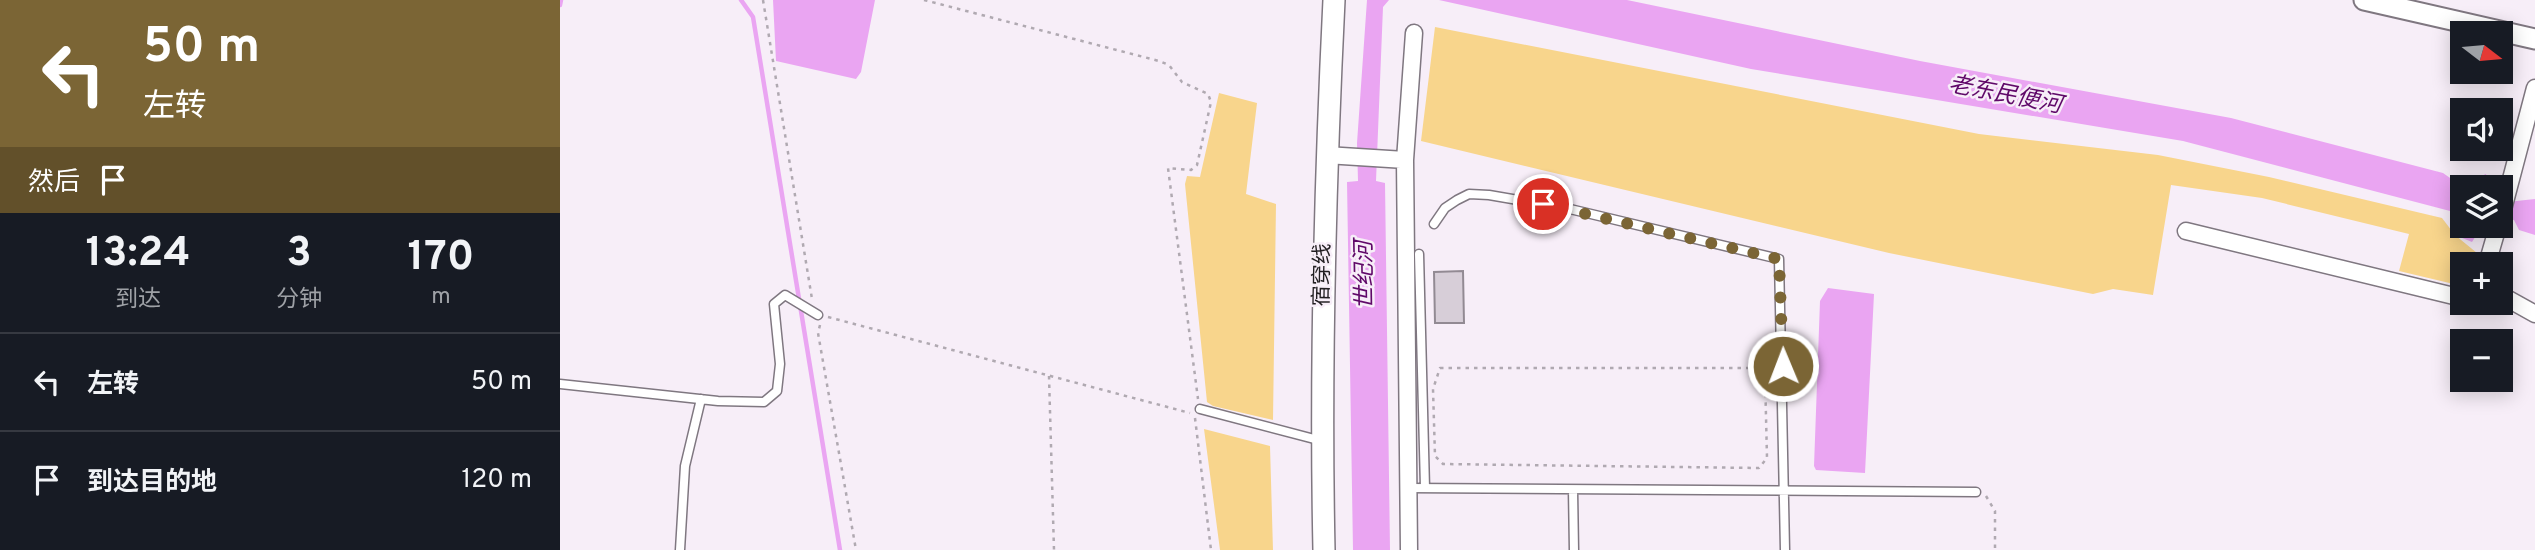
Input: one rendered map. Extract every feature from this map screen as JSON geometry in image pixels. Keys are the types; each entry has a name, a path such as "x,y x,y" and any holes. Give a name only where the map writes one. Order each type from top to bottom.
{"main road":[{"name":"宿穿线","path":"1324,550 1322,441 1335,156 1334,0"}],"street":[{"path":"2364,0 2535,39"},
{"path":"2409,0 2535,28"},
{"path":"1409,550 1416,488 1398,159 1414,33"},
{"path":"2512,175 2535,88"},
{"path":"1335,156 1398,159"},
{"path":"2186,231 2450,295"},
{"path":"2513,302 2535,314"}],"lane":[{"path":"1434,223 1445,208 1457,200 1469,194 1489,195 1570,209 1779,259 1785,550"},
{"path":"1419,254 1423,388 1416,488 1976,492"},
{"path":"560,384 701,399 764,402 777,391 780,364 775,304 785,295 822,316"},
{"path":"1423,388 1433,388"},
{"path":"680,550 685,466 701,399"},
{"path":"1200,409 1322,441"},
{"path":"1573,489 1574,550"}],"path":[{"path":"763,0 814,312 1197,415 1211,550"},
{"path":"924,0 1169,65 1182,82 1208,94 1210,102 1197,165 1191,170 1168,169 1200,409"},
{"path":"822,316 818,333 856,550"},
{"path":"1440,368 1762,368 1765,375 1767,458 1759,468 1451,466 1439,461 1435,456 1433,388 1440,368"},
{"path":"1049,376 1054,550"},
{"path":"1976,492 1990,498 1993,503 1995,550"}],"shaded area":[{"path":"1435,27 1979,134 2158,155 2269,177 2442,218 2450,228 2450,238 2459,238 2476,252 2450,252 2450,283 2399,271 2409,234 2262,198 2171,185 2153,295 2113,289 2093,294 1889,253 1421,141"},
{"path":"1219,93 1257,103 1246,194 1276,204 1273,420 1213,406 1207,402 1185,184 1187,176 1200,177"},
{"path":"1204,429 1270,446 1273,550 1220,550"}],"water":[{"path":"773,0 875,0 861,72 856,79 776,61"},
{"name":"世纪河","path":"1367,0 1389,0 1383,7 1376,181 1385,183 1390,550 1353,550 1347,182 1358,181 1357,143"},
{"name":"老东民便河","path":"1439,0 1627,0 1920,61 2231,118 2443,173 2450,178 2450,211 2183,141 1751,69"},
{"path":"2535,199 2535,235 2519,230 2513,220 2513,201"},
{"path":"1828,288 1874,294 1865,473 1816,470 1814,466 1820,301"}],"building":[{"path":"1463,271 1464,323 1435,323 1434,272"}],"waterway":[{"path":"560,5 561,0"},
{"path":"741,0 753,17 840,550"}],"route":[{"path":"1543,204 1779,259 1783,366"}]}
